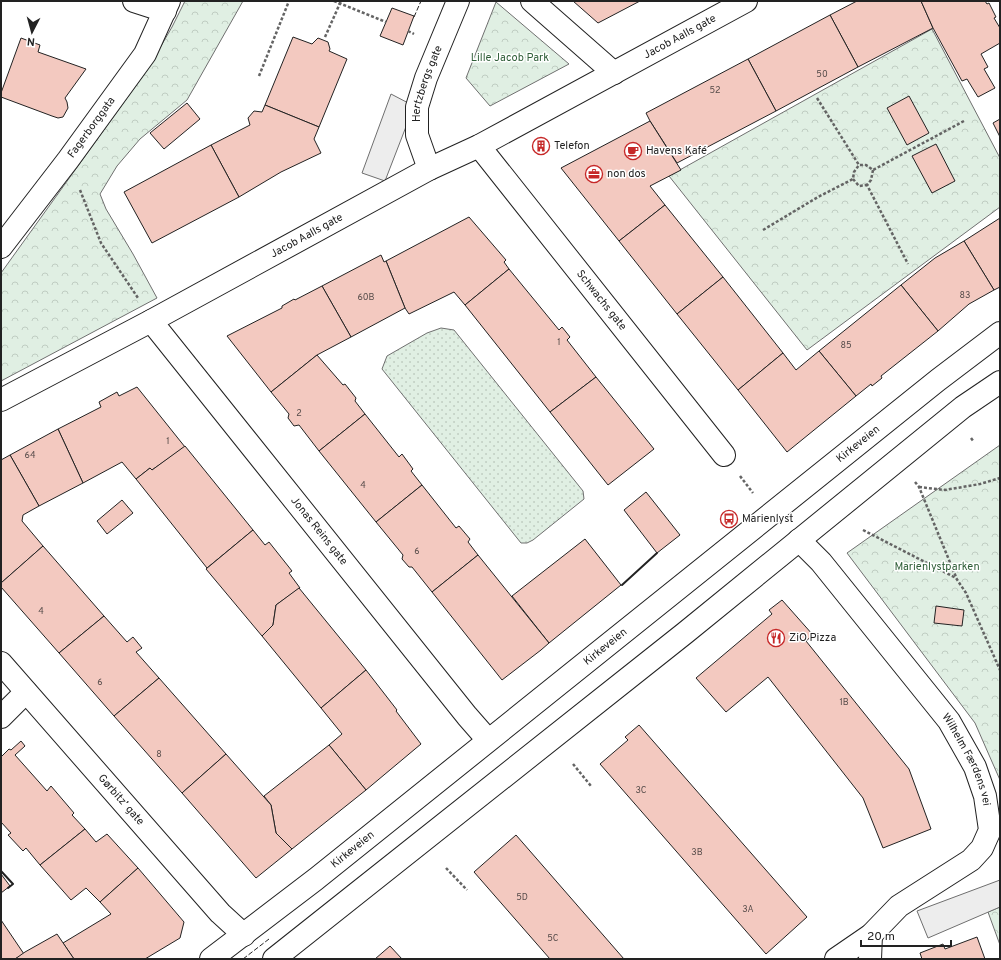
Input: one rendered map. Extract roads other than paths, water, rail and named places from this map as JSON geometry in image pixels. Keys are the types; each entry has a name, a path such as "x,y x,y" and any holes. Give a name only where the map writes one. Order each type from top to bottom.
{"street":[{"path":"134,1 167,6"},
{"name":"Hertzbergs gate","path":"429,169 417,134 417,107 426,78 458,1"},
{"path":"532,1 614,73"},
{"name":"Jacob Aalls gate","path":"1,400 151,321 429,169 479,146 746,1"},
{"name":"Fagerborggata","path":"1,247 68,160 145,54 167,6"},
{"name":"Schwachs gate","path":"479,146 724,455"},
{"name":"Jonas Reins gate","path":"151,321 457,704 488,740"},
{"name":"Kirkeveien","path":"210,959 316,880 488,740 938,380 1000,333"},
{"path":"274,959 685,633 963,407 1000,382"},
{"name":"Wilhelm Færdens vei","path":"799,540 821,562 950,721 975,767 985,796 990,830 982,848 971,860 899,906 871,935 836,959"},
{"name":"Gørbitz’ gate","path":"1,663 220,913 244,935"},
{"path":"1,717 26,692"},
{"path":"870,959 871,935"}],"place":[{"name":"Telefon","path":"541,146"},
{"name":"Havens Kafé","path":"633,151"},
{"name":"non dos","path":"594,174"},
{"name":"Marienlyst","path":"729,519"},
{"name":"ZiO Pizza","path":"776,638"}],"park label":[{"name":"Lille Jacob Park","path":"510,58"},
{"name":"Marienlystparken","path":"937,567"}]}
